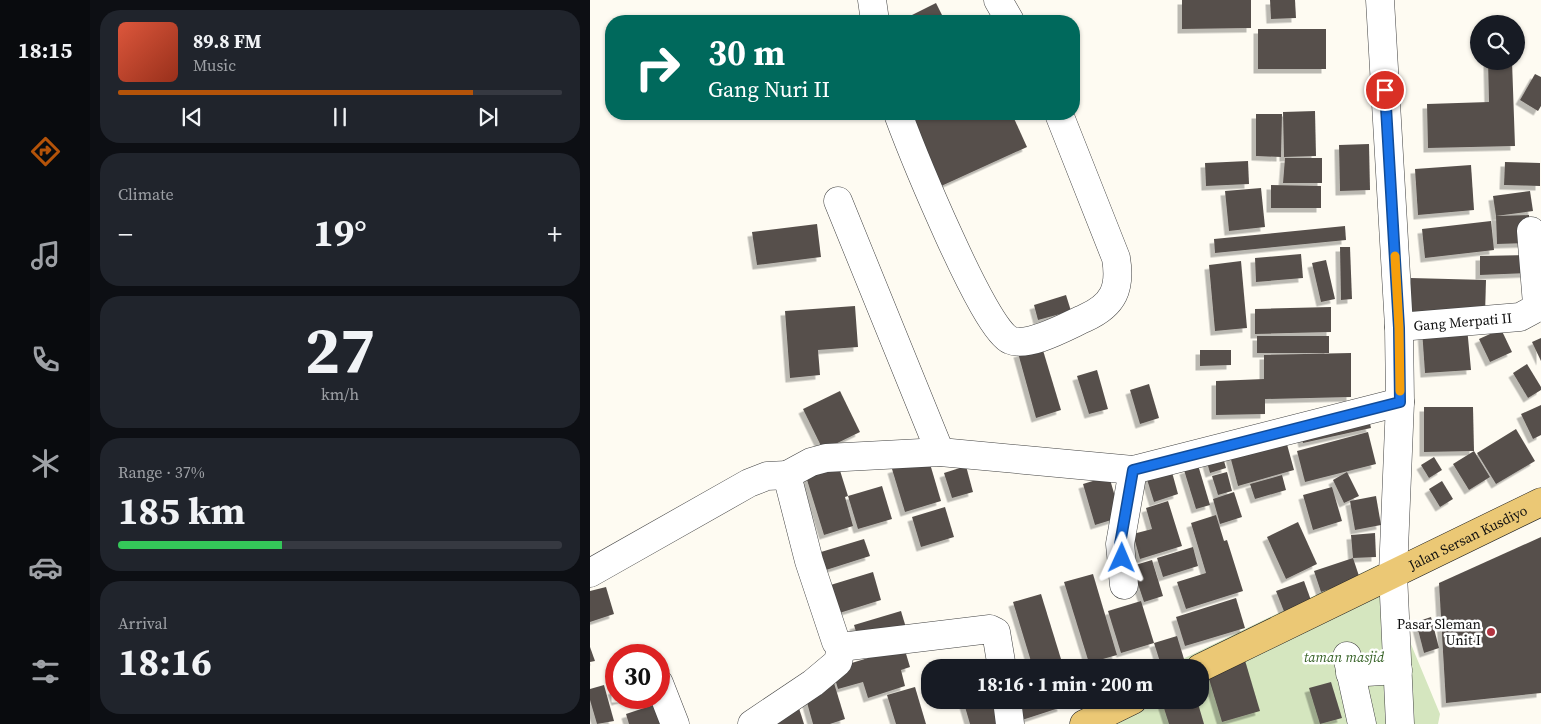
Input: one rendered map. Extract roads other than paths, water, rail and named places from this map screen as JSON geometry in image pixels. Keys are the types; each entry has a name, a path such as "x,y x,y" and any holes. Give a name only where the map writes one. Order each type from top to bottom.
{"main road":[{"name":"Jalan Sersan Kusdiyo","path":"1209,664 1541,502"},
{"path":"1084,724 1124,710"}],"street":[{"path":"872,0 874,15"},
{"path":"998,0 1007,15"},
{"path":"1380,0 1399,328 1400,402 1394,574 1400,724"},
{"path":"901,120 961,262 998,331 1009,340 1020,342 1040,338 1098,312 1114,295 1120,278 1116,258 1061,120"},
{"path":"838,201 940,452"},
{"name":"Gang Merpati II","path":"1399,328 1520,317 1533,310 1537,304 1532,231"},
{"path":"590,573 749,483 767,476 787,474 811,462 826,458 940,452 1133,470 1400,402"},
{"path":"1124,585 1120,544 1133,470"},
{"path":"787,474 809,561 836,642 841,647"},
{"path":"841,647 990,629 996,632 1000,659"},
{"path":"752,724 813,683 838,662 841,647"},
{"path":"1362,724 1349,665 1398,670"},
{"path":"670,709 676,724"},
{"path":"1008,709 1010,724"}],"place":[{"name":"Pasar Sleman Unit I","path":"1491,632"}],"park label":[{"name":"taman masjid","path":"1344,657"}]}
